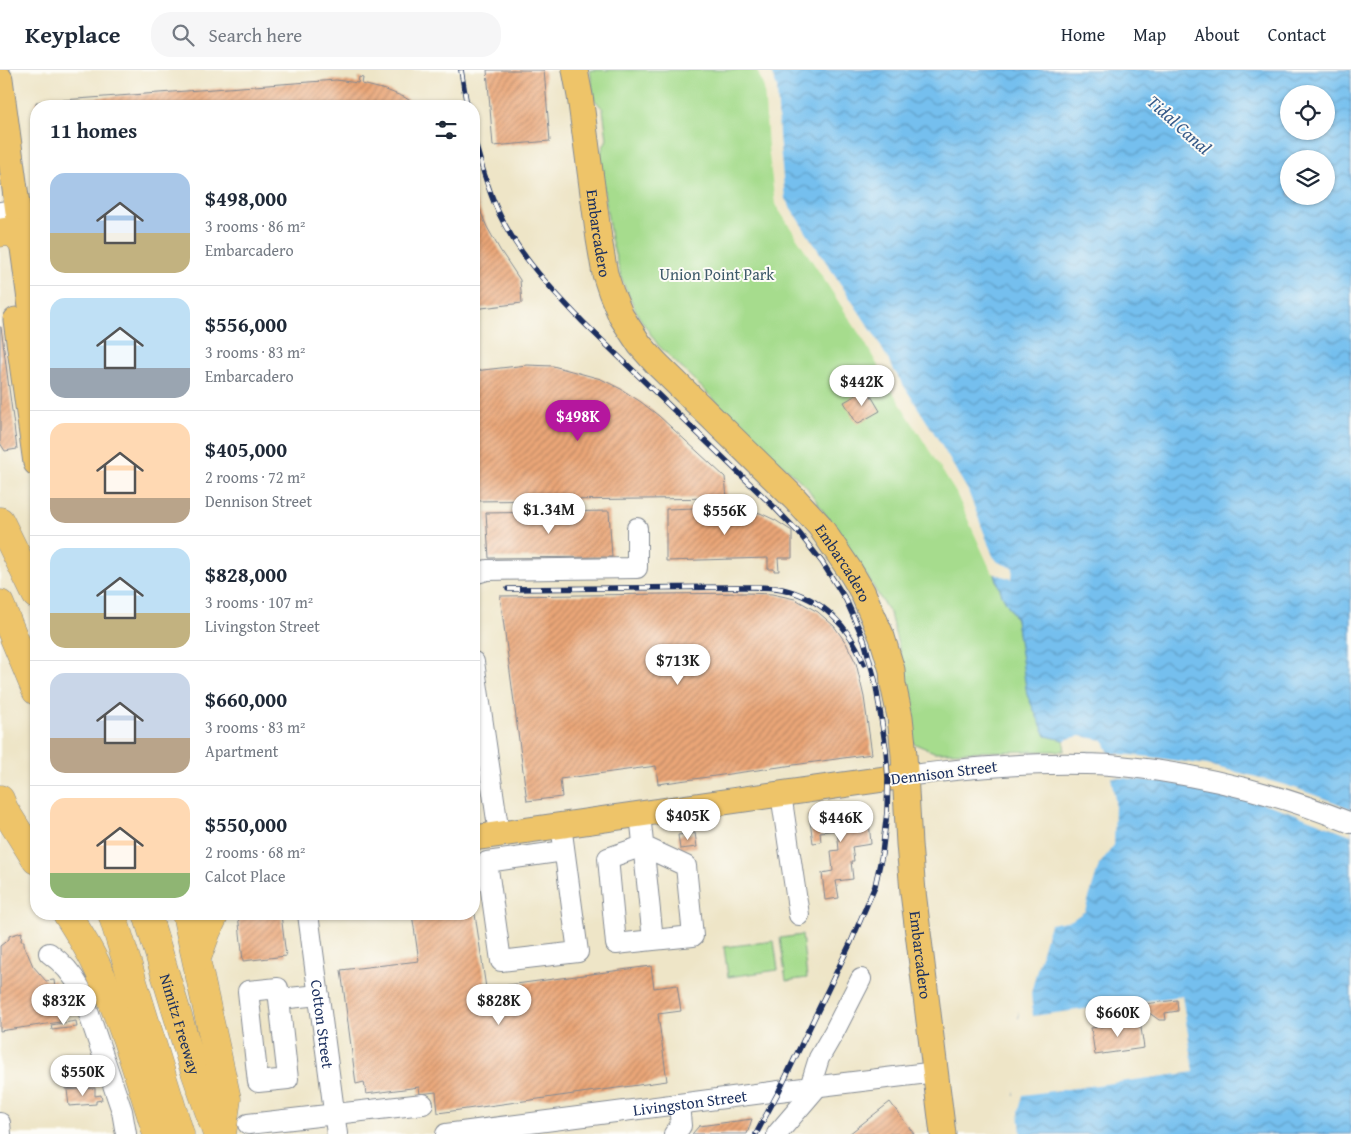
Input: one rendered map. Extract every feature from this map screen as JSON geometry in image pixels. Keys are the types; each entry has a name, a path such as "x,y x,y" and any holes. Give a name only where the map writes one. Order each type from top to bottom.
{"highway":[{"path":"0,521 30,582"},
{"path":"0,604 30,676"},
{"path":"1,805 30,851"},
{"path":"70,920 95,962 115,1006 138,1071 157,1134"},
{"name":"Nimitz Freeway","path":"114,920 180,1134"},
{"name":"Nimitz Freeway","path":"149,920 192,1063 217,1134"},
{"path":"188,920 227,1098 222,1134"},
{"path":"197,958 212,920"}],"main road":[{"name":"Embarcadero","path":"575,70 605,274 621,316 640,345 656,364 795,499 819,525 862,592 882,637 892,670 900,717 914,892 943,1134"},
{"path":"0,79 7,220 30,375"},
{"path":"7,220 30,318"},
{"name":"Dennison Street","path":"485,836 905,776"}],"street":[{"path":"480,572 487,570 638,568 637,528"},
{"path":"480,757 487,862 501,961 578,952 561,825"},
{"name":"Dennison Street","path":"905,776 987,766 1043,763 1134,768 1227,783 1270,794 1351,823"},
{"path":"781,794 799,915"},
{"path":"640,814 653,940"},
{"path":"643,846 686,866 694,936 653,940 616,944 608,858 643,846"},
{"path":"487,862 564,851"},
{"name":"Cotton Street","path":"309,920 337,1134"},
{"path":"49,953 62,962 80,988 122,1112 126,1134"},
{"path":"777,1134 814,1087 818,1058 834,1032 861,979"},
{"path":"279,999 319,995"},
{"name":"Livingston Street","path":"446,1134 557,1127 679,1104 936,1072"},
{"path":"248,1124 423,1104"},
{"path":"674,1134 681,1126 679,1104"},
{"path":"0,1123 1,1134"}],"green space":[{"name":"Union Point Park","path":"590,70 760,70 835,293 958,492 992,565 1002,595 1016,619 1021,651 1046,735 1065,740 1064,751 934,752 913,743 905,671 890,614 858,562 806,486 767,451 658,345 639,317 623,283 611,239 599,156 607,139 603,109 594,99"},
{"path":"802,935 807,978 786,981 780,938"},
{"path":"774,941 778,970 728,977 724,947"}],"water":[{"name":"Tidal Canal","path":"760,70 1351,70 1351,1134 1015,1134 1014,1110 1020,990 1043,918 1075,909 1108,836 1099,771 1081,744 1046,736 1027,695 1016,619 1002,595 992,565 958,492 867,340 777,202 767,87"}],"pier":[{"path":"757,70 770,70 777,87 785,199 875,336 895,372 936,436 968,491 993,556 998,562 1013,568 1012,579 992,573 956,493 891,389 864,341 775,204 768,147 764,88"},
{"path":"1080,736 1103,740 1109,753 1207,765 1292,787 1334,802 1351,809 1351,835 1291,812 1237,795 1166,782 1111,777 1115,800 1114,845 1099,865 1085,911 1072,920 1050,924 1031,993 1033,1016 1182,996 1194,1072 1023,1095 1019,1111 1021,1134 1015,1134 1012,1130 1012,1110 1013,1096 1015,1096 1013,1084 1016,1019 1019,1018 1018,989 1040,917 1073,907 1086,869 1106,836 1097,772 1083,752 1104,752 1083,751 1080,746 1065,743 1065,740"}],"building":[{"path":"487,70 544,70 550,141 493,146"},
{"path":"359,77 363,78 362,84 386,90 409,100 63,100 336,80 358,83"},
{"path":"480,210 500,250 520,280 522,303 480,308"},
{"path":"0,327 17,449 5,451 0,443"},
{"path":"527,365 553,366 601,379 621,389 659,416 725,477 727,498 480,501 480,370"},
{"path":"867,389 880,411 857,424 844,402"},
{"path":"725,507 760,513 792,531 792,558 778,558 779,571 768,569 768,558 666,561 666,509"},
{"path":"609,511 612,557 489,558 486,513"},
{"path":"772,594 795,599 818,612 834,626 846,643 856,663 864,697 872,754 658,784 656,766 560,779 562,797 527,801 500,596"},
{"path":"856,807 857,811 868,810 871,844 852,847 854,861 851,861 853,879 836,881 839,898 825,900 822,873 833,871 831,851 839,850 837,830 820,832 821,842 813,843 809,813 831,811 832,815 841,814 841,809"},
{"path":"695,833 697,847 680,849 678,835"},
{"path":"239,920 282,920 286,956 243,961"},
{"path":"413,920 476,920 486,988 651,966 654,988 677,985 681,1011 658,1014 667,1081 438,1113 436,1092 420,1094 419,1087 366,1094 364,1082 356,1084 341,970 419,961"},
{"path":"22,932 21,941 24,941 33,966 46,981 54,980 60,1022 0,1031 0,946 9,939 9,936"},
{"path":"1177,1000 1178,1011 1165,1013 1166,1020 1159,1020 1148,1012 1129,1016 1128,1006"},
{"path":"1119,1008 1120,1015 1104,1018 1103,1010"},
{"path":"76,1021 77,1027 52,1030 51,1025"},
{"path":"1140,1021 1144,1048 1095,1055 1091,1028"},
{"path":"78,1062 91,1062 93,1080 98,1079 99,1085 65,1089 64,1074 78,1073"},
{"path":"95,1088 95,1096 101,1095 102,1100 96,1101 96,1104 69,1106 67,1090"},
{"path":"890,1102 914,1134 849,1134"},
{"path":"752,1119 747,1134 692,1134 699,1126"}],"railway":[{"path":"461,70 466,100"},
{"path":"480,160 488,187 502,219 511,236 532,266 583,322 799,533 822,562 846,600 864,640 875,680 886,749 888,779 887,812 882,854 875,886 851,942 779,1091 756,1134"},
{"path":"508,589 754,587 782,589 810,599 833,616 851,638 864,664"}]}
